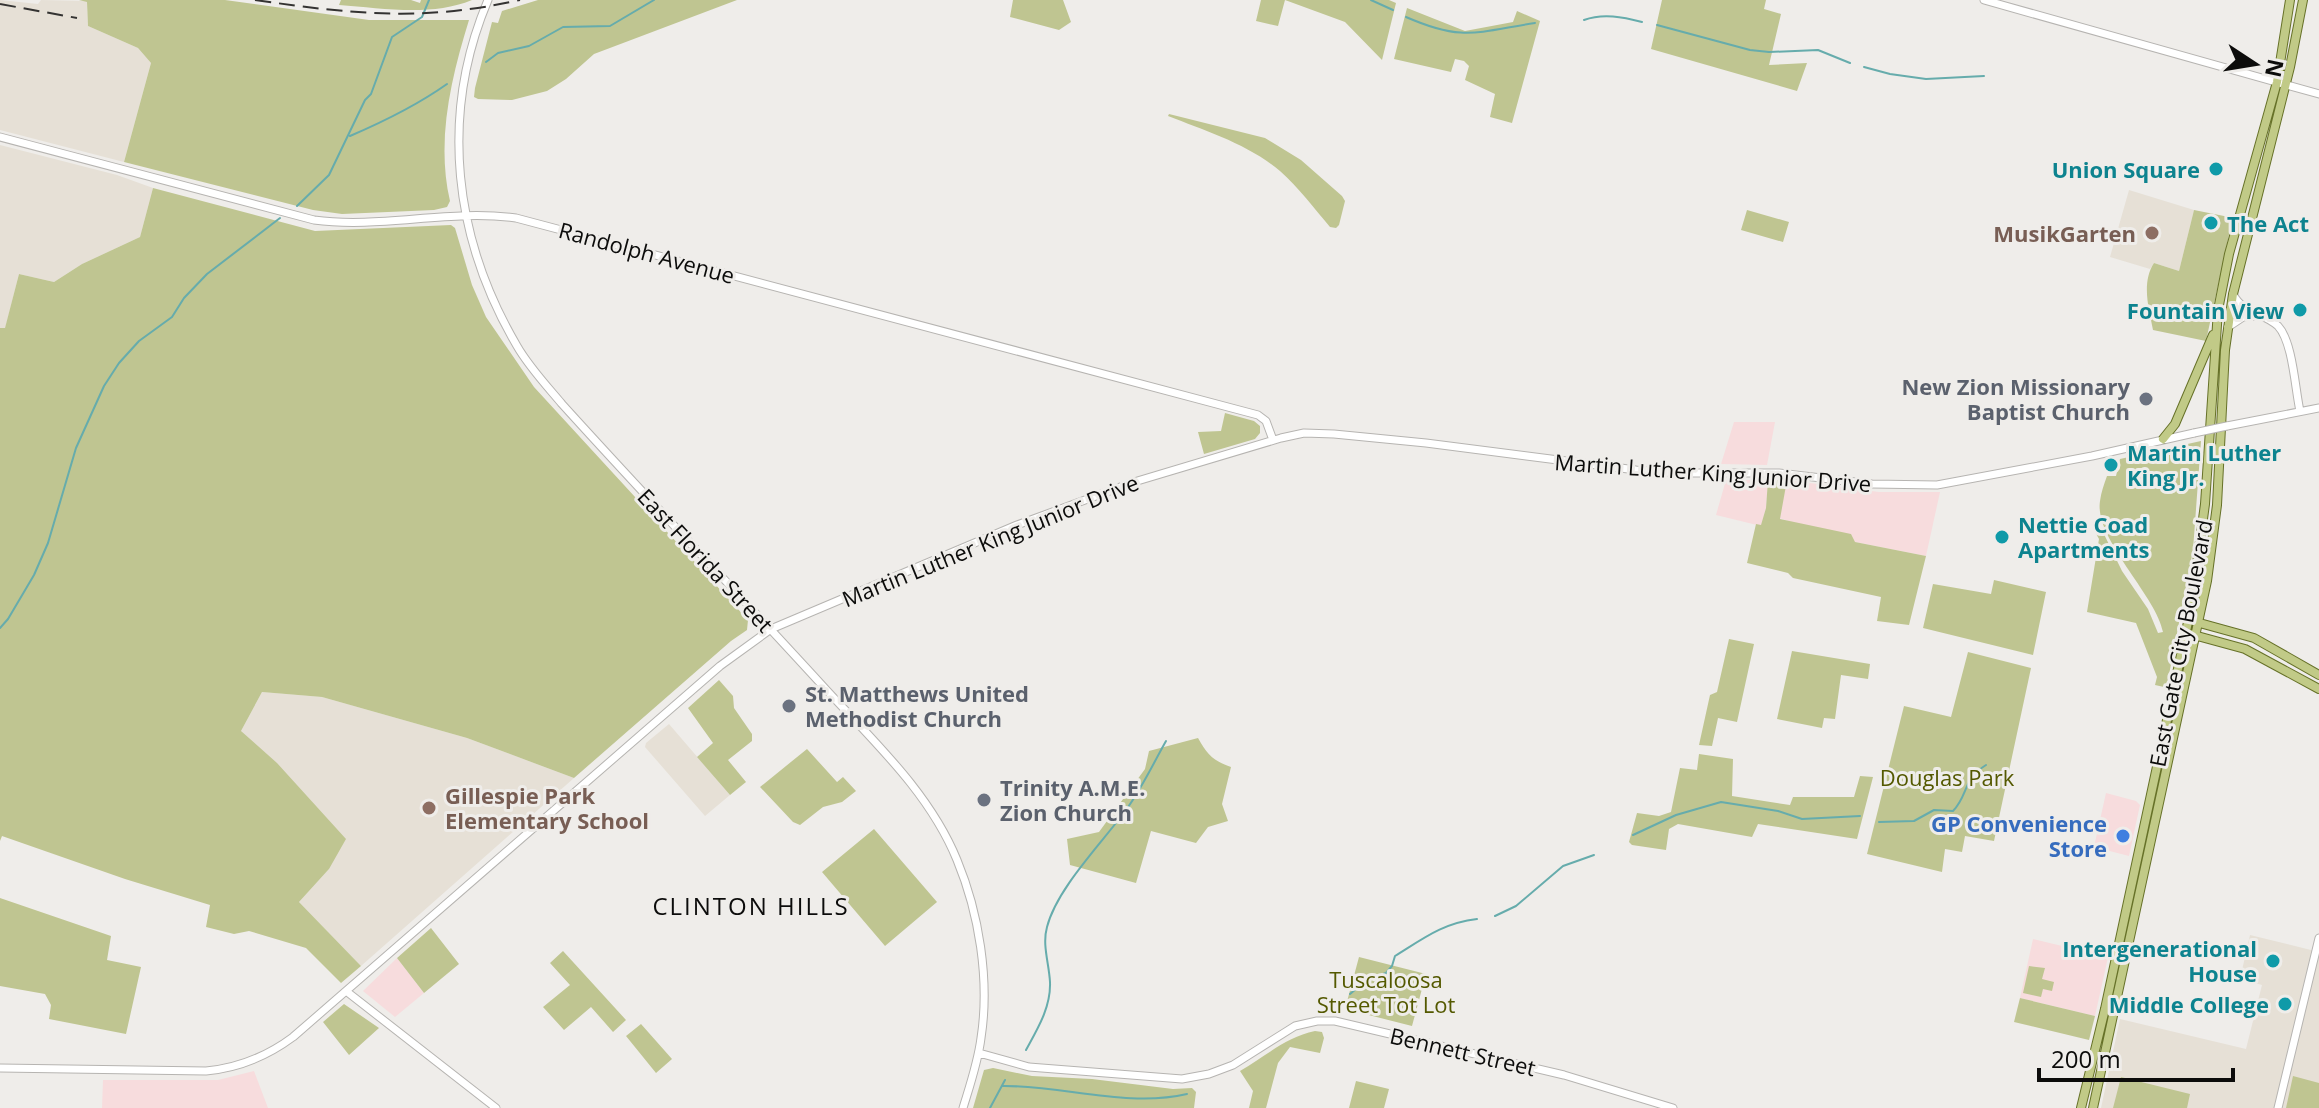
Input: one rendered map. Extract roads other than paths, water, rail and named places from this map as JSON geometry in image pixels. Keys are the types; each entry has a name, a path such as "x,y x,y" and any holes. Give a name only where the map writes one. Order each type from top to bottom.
{"main road":[{"name":"East Florida Street","path":"488,0 467,63 460,106 458,167 465,215 488,294 518,350 562,404 918,791 946,836 964,880 978,935 984,1009 979,1053 963,1108"},
{"path":"1984,0 2319,94"},
{"path":"2281,83 2290,0"},
{"path":"2281,83 2303,0"},
{"name":"East Gate City Boulevard","path":"2093,1108 2211,559 2228,327 2281,83"},
{"name":"East Gate City Boulevard","path":"2081,1108 2186,633 2205,504 2215,331 2229,254 2281,83"},
{"name":"Randolph Avenue","path":"0,137 314,220 356,222 465,215 516,218 1258,415 1266,421 1273,440"},
{"path":"2233,294 2241,306 2272,321 2283,333 2300,411"},
{"path":"2228,327 2243,317 2257,316"},
{"path":"2163,439 2175,424 2215,331"},
{"name":"Martin Luther King Junior Drive","path":"0,1068 206,1071 257,1059 280,1046 346,991 720,666 771,629 1051,511 1273,440 1304,433 1334,434 1659,472 1779,473 1872,484 1937,485 2319,408"},
{"path":"2188,621 2254,638 2319,675"},
{"path":"2186,633 2245,649 2319,689"},
{"path":"2278,1108 2319,938"},
{"path":"346,991 496,1108"},
{"name":"Bennett Street","path":"979,1053 1029,1067 1182,1079 1233,1065 1295,1026 1335,1021 1564,1075 1673,1108"}],"waterway":[{"path":"297,206 329,175 365,100 371,94 392,37 422,17 429,0"},
{"path":"486,62 498,53 529,46 563,27 610,26 654,0"},
{"path":"1371,0 1393,10"},
{"path":"1584,20 1606,16 1642,22"},
{"path":"1406,17 1442,30 1470,33 1535,23"},
{"path":"1657,25 1750,50 1818,50 1850,63"},
{"path":"1864,67 1926,79 1984,76"},
{"path":"350,136 400,113 447,84"},
{"path":"0,628 34,575 48,543 76,448 104,386 119,363 139,341 172,317 184,298 207,274 280,218"},
{"path":"1026,1050 1048,1000 1050,982 1045,941 1052,912 1070,882 1132,802 1166,741"},
{"path":"1879,822 1914,821 1934,810 1953,811 1973,776 1986,765"},
{"path":"1633,835 1676,815 1721,802 1778,811 1802,819 1860,816"},
{"path":"1495,916 1516,906 1563,866 1594,855"},
{"path":"1350,994 1368,979 1386,973 1395,956 1425,937 1454,924 1477,919"},
{"path":"990,1108 1005,1080"},
{"path":"1002,1086 1141,1099 1187,1094"}],"railway":[{"path":"255,0 388,14 451,11 520,0"},
{"path":"0,4 77,18"}],"place":[{"name":"Union Square","path":"2216,169"},
{"name":"The Act","path":"2211,223"},
{"name":"MusikGarten","path":"2152,233"},
{"name":"Fountain View","path":"2300,310"},
{"name":"New Zion Missionary Baptist Church","path":"2146,399"},
{"name":"Martin Luther King Jr.","path":"2111,465"},
{"name":"Nettie Coad Apartments","path":"2002,537"},
{"name":"St. Matthews United Methodist Church","path":"789,706"},
{"name":"Trinity A.M.E. Zion Church","path":"984,800"},
{"name":"Gillespie Park Elementary School","path":"429,808"},
{"name":"GP Convenience Store","path":"2123,836"},
{"name":"Intergenerational House","path":"2273,961"},
{"name":"Middle College","path":"2285,1004"}],"district":[{"name":"CLINTON HILLS","path":"751,905"}],"park label":[{"name":"Douglas Park","path":"1947,777"},
{"name":"Tuscaloosa Street Tot Lot","path":"1386,992"}]}
